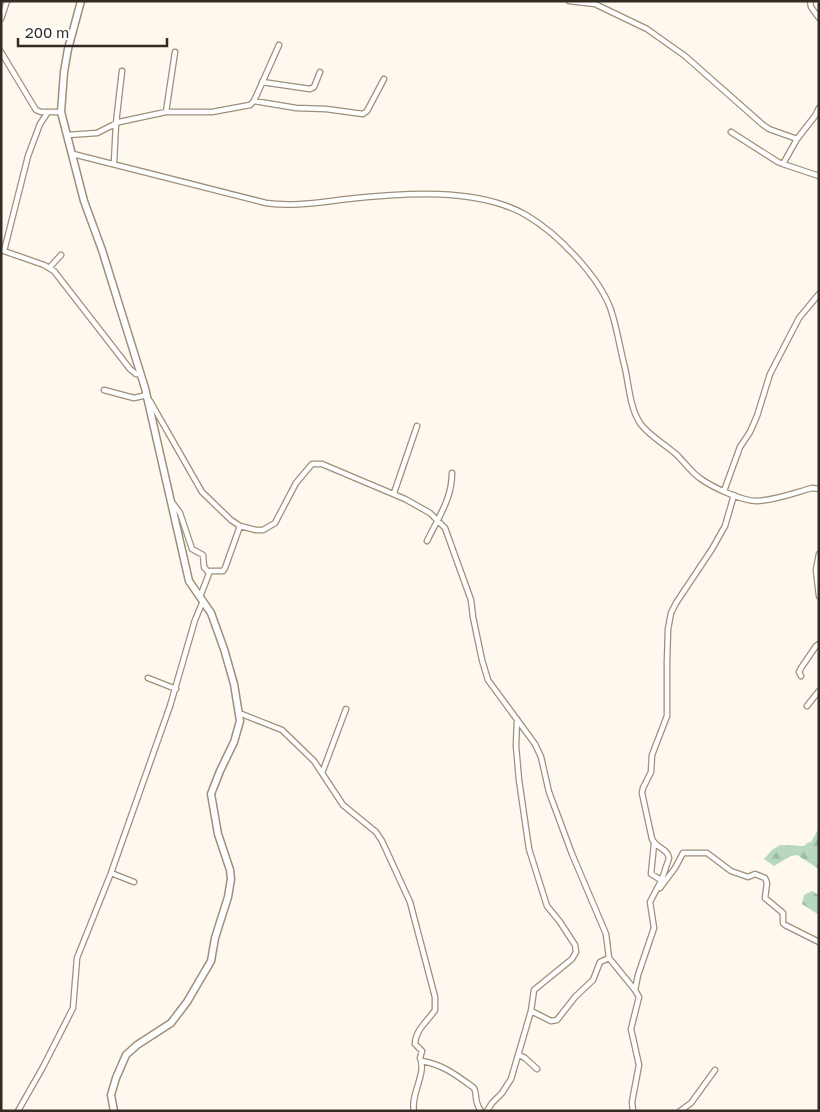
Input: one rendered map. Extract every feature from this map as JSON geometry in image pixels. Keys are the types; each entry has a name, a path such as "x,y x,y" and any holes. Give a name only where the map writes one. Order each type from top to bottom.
{"street":[{"path":"1,18 7,1"},
{"path":"81,1 68,49 61,112 84,201 102,250 141,374 172,501 189,581 211,613 234,684 240,721 238,732 211,794 218,834 231,879 211,961 187,1002 171,1023 137,1045 126,1056 111,1095 114,1111"},
{"path":"568,1 589,2 606,8 647,29 685,56 762,124 776,132 797,139"},
{"path":"810,1 811,7 819,18"},
{"path":"68,135 97,133 116,123 166,112 212,112 250,105 254,101 279,46"},
{"path":"1,52 36,110 61,112"},
{"path":"166,112 175,52"},
{"path":"114,164 116,123 122,71"},
{"path":"262,82 310,89 314,87 320,72"},
{"path":"254,101 296,108 326,109 363,114 367,111 384,79"},
{"path":"783,164 797,139 816,116 819,108"},
{"path":"48,112 40,124 28,156 3,250 50,267 130,369 136,374 141,374"},
{"path":"731,132 778,162 819,176"},
{"path":"73,154 266,203 297,206 381,196 419,194 493,201 528,216 572,253 601,287 616,325 633,406 640,422 647,431 677,454 701,479 747,500 756,501 775,498 812,488 819,488"},
{"path":"50,267 61,255"},
{"path":"724,491 740,447 757,416 770,374 799,318 819,294"},
{"path":"104,390 134,398 147,396"},
{"path":"147,396 202,492 231,520 240,526 263,530 275,523 296,483 312,464 322,464 394,493 430,512 438,518 445,528 468,590 482,660 488,680 532,739 541,757 549,792 572,854 606,934 609,958 639,997 631,1034 639,1065 632,1102 633,1111"},
{"path":"394,493 417,426"},
{"path":"427,541 447,504 452,486 452,473"},
{"path":"661,880 650,874 654,844 642,793 650,772 652,755 667,716 666,662 671,613 726,526 734,495"},
{"path":"172,501 180,514 192,548 203,555 204,567 209,573"},
{"path":"18,1111 72,1008 77,958 111,874 176,689 209,573 211,570 221,571 225,568 240,526"},
{"path":"819,554 816,570 819,596"},
{"path":"801,676 799,672 801,668 819,644"},
{"path":"148,678 176,689"},
{"path":"807,706 819,691"},
{"path":"322,773 346,709"},
{"path":"239,713 282,730 314,761 343,804 376,832 410,902 435,997 435,1010 425,1022 415,1040 415,1044 422,1051 420,1058 422,1061 420,1082 413,1100 414,1111"},
{"path":"487,1111 510,1082 531,1011 534,990 572,959 576,949 547,906 529,849 519,780 516,746 517,719"},
{"path":"635,990 654,928 650,904 669,856 667,852 654,844"},
{"path":"650,904 683,853 706,853 734,873 747,877 755,874 765,878 767,883 765,898 783,913 783,923 819,942"},
{"path":"111,874 134,882"},
{"path":"531,1011 551,1021 557,1020 575,997 594,980 600,962 609,958"},
{"path":"519,1055 525,1058 537,1070"},
{"path":"422,1061 433,1063 445,1069 474,1088 476,1092 475,1101 482,1111"},
{"path":"680,1111 691,1103 715,1070"}],"green space":[{"path":"819,828 819,869 797,855 791,856 774,866 764,859 772,850 780,845 804,846 811,842"},
{"path":"812,891 819,895 819,915 802,904 804,895"}]}
